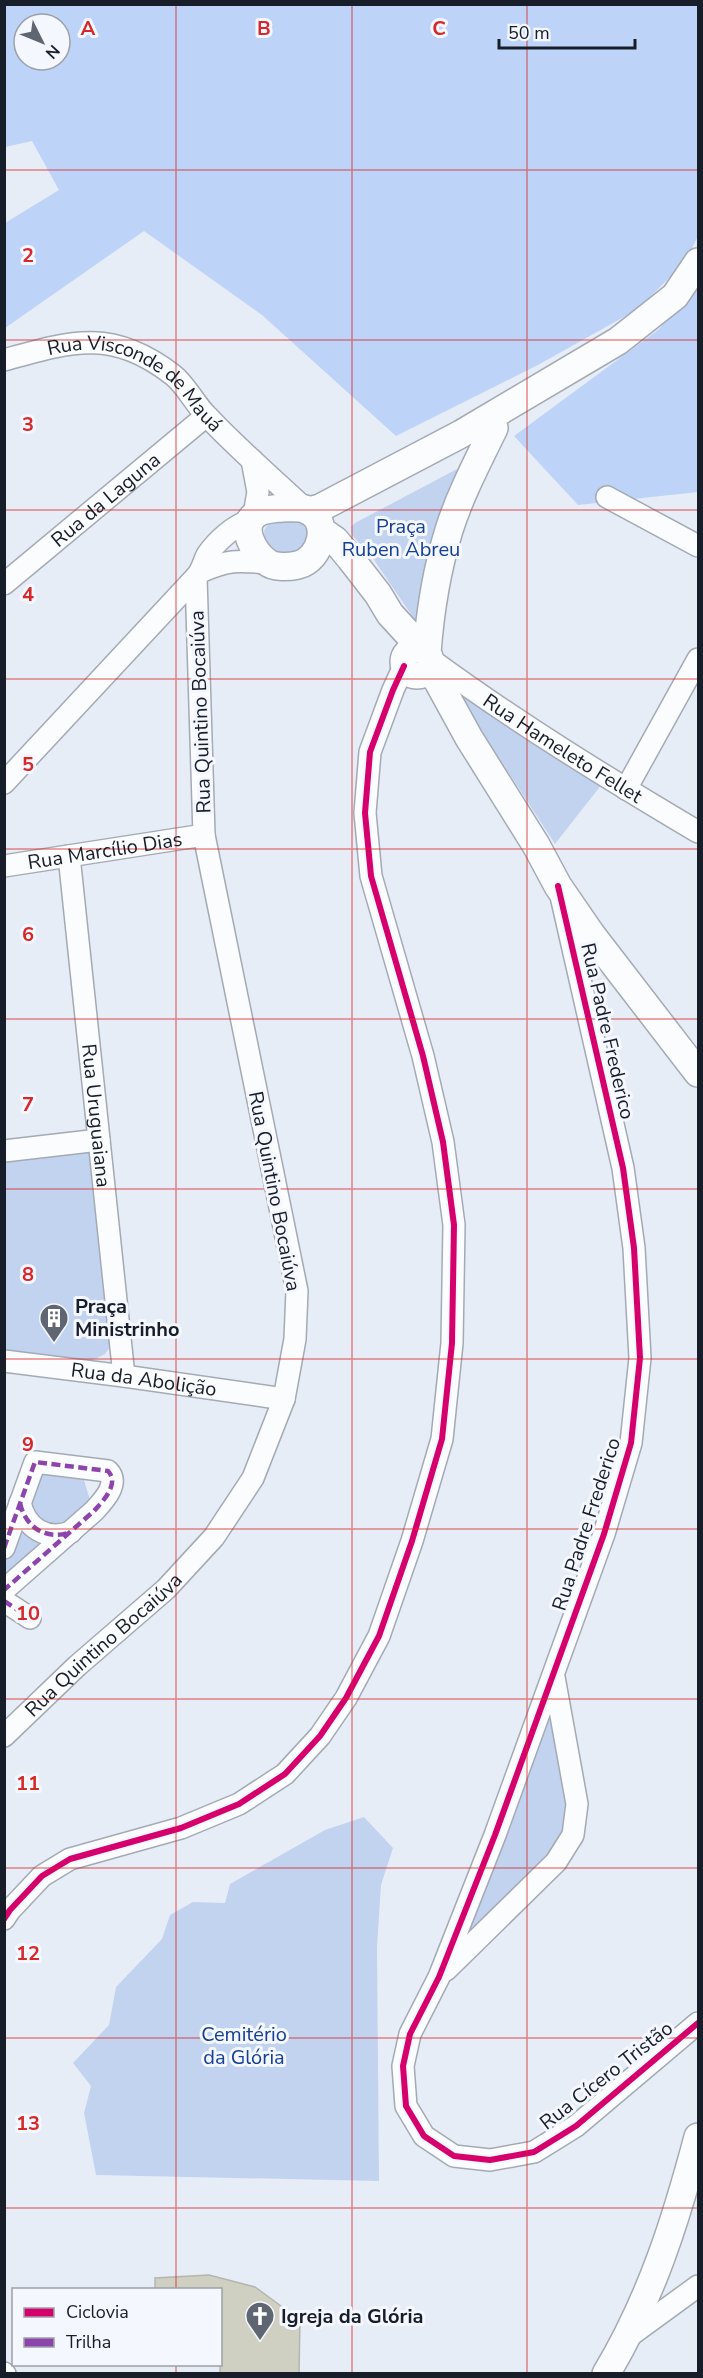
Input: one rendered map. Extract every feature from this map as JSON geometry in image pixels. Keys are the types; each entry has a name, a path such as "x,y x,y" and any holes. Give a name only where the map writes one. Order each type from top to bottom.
{"main road":[{"path":"536,392 466,451 314,519 270,509 252,518 248,532 252,544 267,563 280,566 299,565 313,556 319,546 314,519 323,507 536,392 618,341 675,296 699,262"},
{"path":"494,428 450,527 420,657 536,845 558,886 591,934 699,1073"},
{"name":"Rua Visconde de Mauá","path":"314,519 363,574 420,657"},
{"path":"313,556 345,564 363,574"},
{"path":"606,2373 628,2337 660,2264 699,2137"}],"street":[{"name":"Rua Visconde de Mauá","path":"4,360 60,345 94,342 131,350 174,376 206,416 314,519"},
{"name":"Rua da Laguna","path":"4,584 206,416"},
{"path":"4,783 198,575 208,554 230,531 252,518 258,492 252,460"},
{"path":"606,497 699,546"},
{"path":"198,575 222,563 236,560 267,563"},
{"name":"Rua Quintino Bocaiúva","path":"4,1736 77,1666 166,1589 214,1537 253,1478 284,1400 296,1339 297,1291 204,835 198,575"},
{"path":"4,1919 9,1910 42,1876 70,1859 181,1828 239,1804 285,1774 320,1736 346,1698 379,1636 412,1541 442,1439 453,1343 454,1225 443,1142 423,1056 371,876 365,813 370,752 420,657"},
{"name":"Rua Hameleto Fellet","path":"420,657 626,789 699,832"},
{"path":"626,789 699,659"},
{"name":"Rua Marcílio Dias","path":"4,866 204,835"},
{"name":"Rua Uruguaiana","path":"69,856 124,1376"},
{"name":"Rua Padre Frederico","path":"439,1977 554,1676 604,1534 631,1443 640,1358 634,1248 623,1168 558,886"},
{"path":"4,1151 99,1140"},
{"name":"Rua da Abolição","path":"4,1361 284,1400"},
{"path":"4,1548 34,1462 108,1471 113,1481 104,1500 4,1590"},
{"path":"20,1503 26,1520 43,1534 54,1536 71,1532"},
{"path":"4,1600 30,1618"},
{"path":"439,1977 556,1862 573,1835 577,1804 554,1676"},
{"name":"Rua Cícero Tristão","path":"439,1977 410,2034 403,2066 406,2106 424,2136 454,2156 490,2160 534,2152 576,2126 699,2024"},
{"path":"628,2337 699,2286"}],"green space":[{"name":"Praça Ruben Abreu","path":"457,469 459,470 419,626 374,560 352,535 351,527"},
{"path":"297,520 308,526 308,548 284,555 269,543 264,533 265,528 277,521"},
{"path":"454,689 602,784 555,844"},
{"path":"90,1149 111,1346 105,1354 89,1362 5,1355 4,1158"},
{"path":"37,1472 77,1473 84,1480 90,1500 75,1527 36,1526 25,1489"},
{"path":"20,1507 53,1537 5,1588 5,1553"},
{"path":"553,1702 571,1803 566,1833 551,1856 456,1951"},
{"name":"Cemitério da Glória","path":"364,1817 393,1848 381,1885 377,1947 379,2181 96,2175 84,2113 91,2086 73,2063 109,2025 116,1987 162,1939 170,1915 193,1902 225,1903 230,1884 325,1830"}],"shaded area":[{"path":"5,5 698,5 698,236 686,261 638,309 538,365 396,436 262,315 144,231 5,328 5,223 59,190 32,141 5,147"},
{"path":"698,287 698,492 578,505 514,436 658,330"}],"building":[{"name":"Igreja da Glória","path":"209,2275 255,2287 300,2320 299,2373 220,2373 220,2366 222,2366 222,2288 155,2288 155,2278"}],"marked path":[{"path":"4,1548 35,1462 108,1471 112,1481 111,1487 98,1507 4,1590"},
{"path":"20,1503 26,1518 37,1529 51,1534 68,1533"},
{"path":"4,1601 30,1618"}],"cycle path":[{"path":"4,1919 42,1876 70,1859 181,1828 239,1804 285,1774 320,1736 346,1698 379,1636 412,1541 442,1439 452,1343 454,1225 443,1142 423,1056 371,876 365,813 370,752 404,666"},
{"path":"558,886 623,1168 634,1248 640,1358 631,1443 604,1534 495,1835 439,1977 410,2034 403,2066 406,2106 424,2136 454,2156 490,2160 534,2152 576,2126 698,2023"}],"place":[{"name":"Praça Ministrinho","path":"54,1344"},
{"name":"Igreja da Glória","path":"260,2342"}]}
